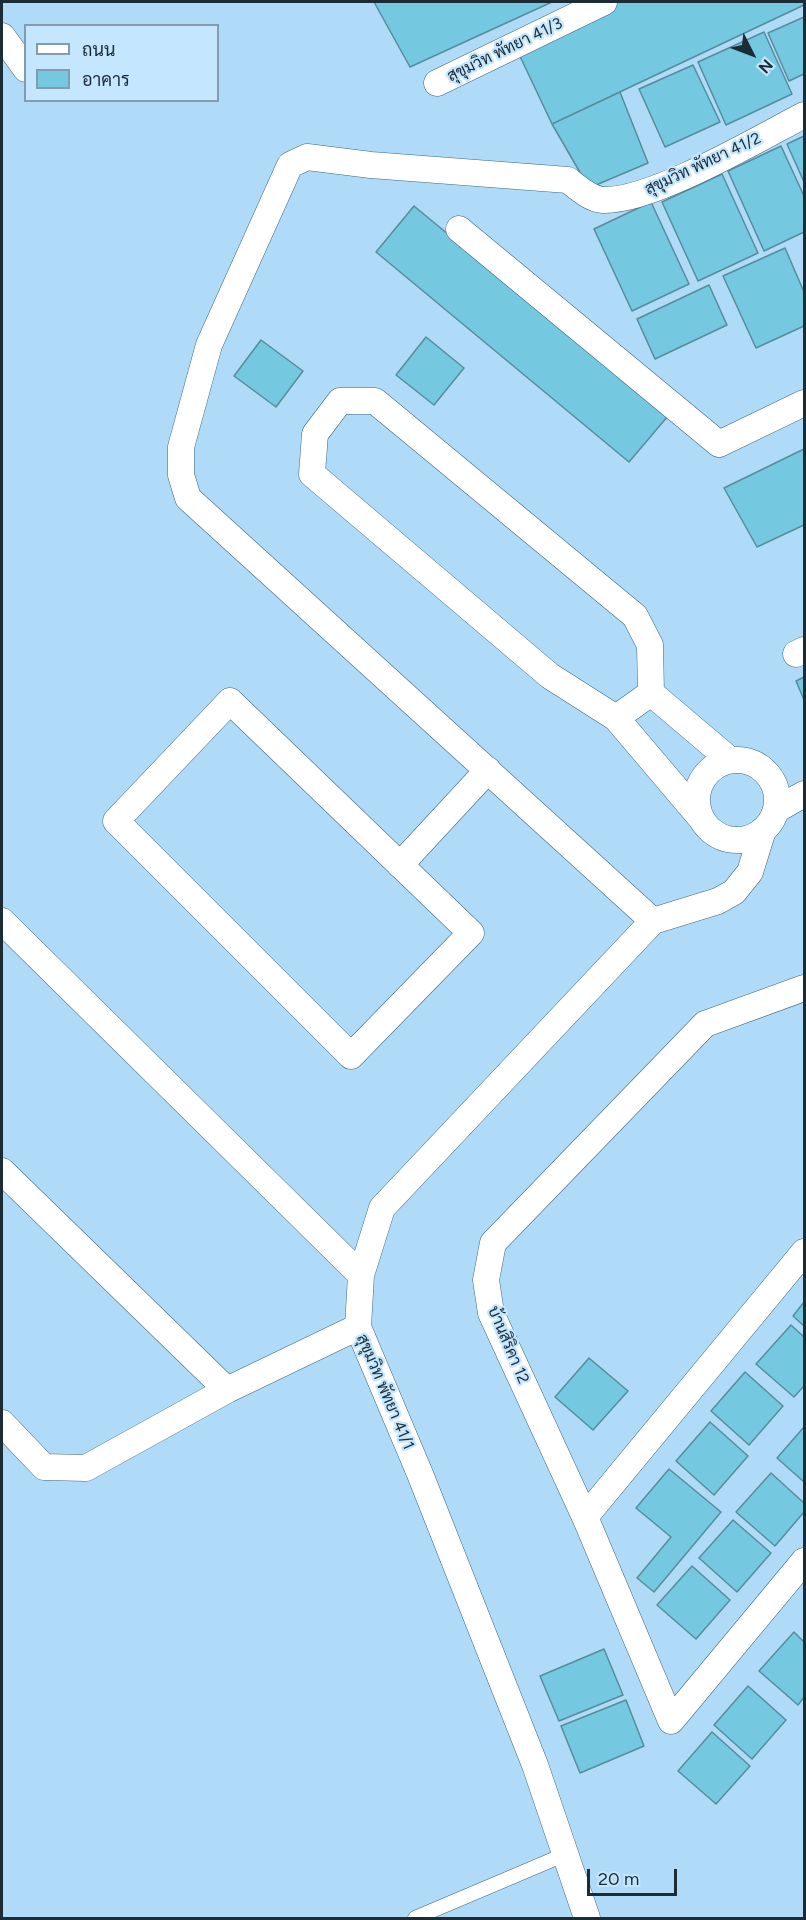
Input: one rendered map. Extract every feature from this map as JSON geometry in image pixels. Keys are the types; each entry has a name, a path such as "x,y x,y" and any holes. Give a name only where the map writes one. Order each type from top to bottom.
{"street":[{"name":"สุขุมวิท พัทยา 41/3","path":"437,83 604,2"},
{"path":"2,36 24,66"},
{"name":"สุขุมวิท พัทยา 41/2","path":"488,770 188,498 182,475 181,447 210,345 290,165 307,157 371,165 568,180 583,192 601,200 628,198 658,188 804,115"},
{"path":"459,229 719,444 804,403"},
{"path":"730,760 651,693 650,645 634,616 375,401 340,401 315,434 312,474 549,676 616,718 708,827 729,839 741,840 804,794"},
{"path":"616,718 651,693"},
{"path":"230,701 400,865 471,933 351,1056 116,821 230,701"},
{"path":"700,817 697,799 701,782 713,768 730,760 752,762 770,777 775,787 770,820"},
{"path":"400,865 488,770 653,921"},
{"name":"สุขุมวิท พัทยา 41/1","path":"587,1918 535,1765 429,1496 358,1327 361,1275 382,1208 653,921 718,901 734,892 750,872 770,820"},
{"path":"2,921 361,1275"},
{"name":"บ้านสิริคา 12","path":"804,988 705,1024 493,1243 486,1280 491,1313 585,1517 671,1721 804,1561"},
{"path":"2,1171 226,1390"},
{"path":"585,1517 804,1252"},
{"path":"2,1423 44,1467 86,1468 226,1390 358,1327"}],"lane":[{"path":"415,1918 566,1854"}],"building":[{"path":"374,2 552,2 410,67"},
{"path":"618,2 804,2 804,5 552,124 517,50"},
{"path":"804,17 804,74 789,81 768,33"},
{"path":"764,32 792,94 726,125 698,62"},
{"path":"693,65 720,122 665,147 639,89"},
{"path":"620,92 648,163 589,188 552,124"},
{"path":"804,136 804,182 787,144"},
{"path":"781,146 804,196 804,232 764,251 728,171"},
{"path":"722,174 758,253 698,281 662,202"},
{"path":"651,202 689,284 632,311 594,229"},
{"path":"414,206 668,416 629,462 376,252"},
{"path":"785,248 804,292 804,326 756,348 723,276"},
{"path":"709,285 727,325 655,359 637,319"},
{"path":"426,337 464,368 434,405 396,375"},
{"path":"261,340 303,371 276,407 234,376"},
{"path":"804,449 804,525 757,547 724,488"},
{"path":"804,677 804,700 796,681"},
{"path":"804,1302 804,1326 793,1316"},
{"path":"791,1325 804,1337 804,1386 794,1397 756,1364"},
{"path":"589,1358 628,1391 593,1430 555,1397"},
{"path":"745,1372 783,1406 749,1445 711,1411"},
{"path":"710,1422 748,1456 714,1495 676,1461"},
{"path":"804,1427 804,1482 777,1458"},
{"path":"669,1469 721,1512 654,1592 637,1578 671,1537 636,1508"},
{"path":"771,1473 804,1503 804,1512 775,1546 736,1512"},
{"path":"733,1520 771,1553 737,1592 699,1558"},
{"path":"692,1566 730,1600 696,1639 657,1605"},
{"path":"794,1632 804,1642 804,1697 798,1705 759,1671"},
{"path":"604,1649 623,1695 559,1721 540,1676"},
{"path":"748,1686 786,1720 752,1759 714,1725"},
{"path":"626,1700 644,1746 580,1773 561,1726"},
{"path":"712,1732 750,1766 716,1804 678,1771"}]}
